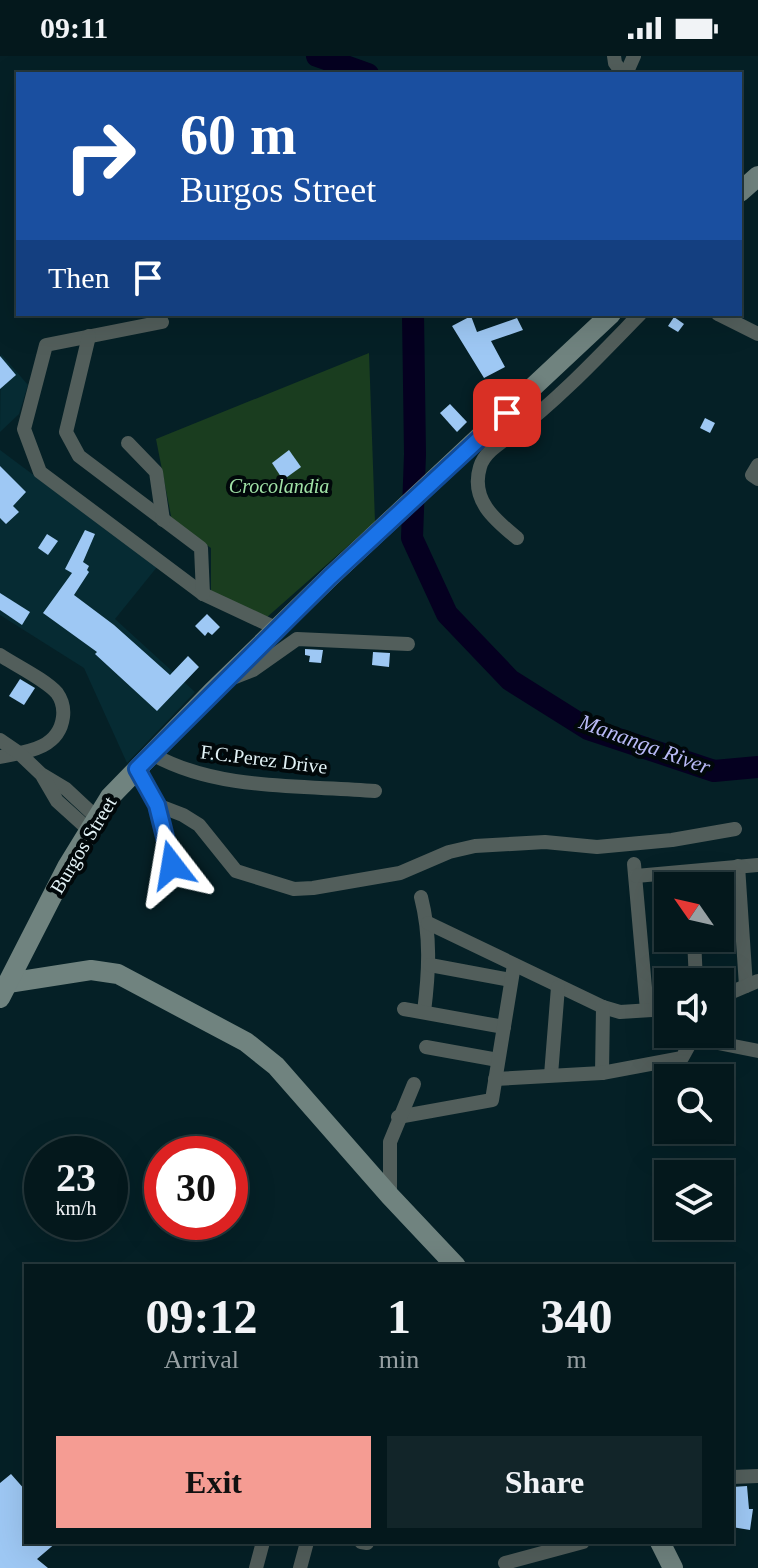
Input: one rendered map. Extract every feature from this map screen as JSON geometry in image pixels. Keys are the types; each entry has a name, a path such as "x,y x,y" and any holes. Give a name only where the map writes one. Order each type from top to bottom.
{"street":[{"path":"742,190 758,176"},
{"name":"Burgos Street","path":"4,991 92,823 110,797 224,681 609,316"},
{"path":"517,538 493,519 481,502 477,485 480,466 486,455 537,415 638,316"},
{"path":"722,316 758,334"},
{"path":"162,322 46,345 24,429 40,472 203,594 278,629"},
{"path":"89,336 66,432 71,444 79,456 201,548 203,594"},
{"path":"128,443 156,472 163,520"},
{"path":"758,465 752,475 758,479"},
{"path":"224,681 248,673 297,639 408,644"},
{"path":"0,655 56,691 63,710 59,730 53,739 32,750 0,757"},
{"path":"0,740 41,774 57,801 92,823"},
{"name":"F.C.Perez Drive","path":"152,754 194,772 243,781 375,791"},
{"path":"137,769 157,805 172,865"},
{"path":"157,805 199,825 236,871 294,889 400,873 462,848 545,842 608,846 735,829"},
{"path":"714,872 758,865"},
{"path":"738,866 752,983"},
{"path":"647,1010 635,870 654,873"},
{"path":"421,897 428,923 430,965 424,1012"},
{"path":"428,923 512,973"},
{"path":"430,965 512,973 558,987 620,1012 654,1010"},
{"path":"4,991 91,970 118,974 246,1042 276,1066 454,1264"},
{"path":"398,1117 492,1100 512,973"},
{"path":"551,1075 558,987"},
{"path":"602,1073 603,1007"},
{"path":"404,1009 504,1027"},
{"path":"495,1079 602,1073 682,1058 693,1038 758,1051"},
{"path":"426,1047 498,1060"},
{"path":"390,1196 390,1142 414,1084"},
{"path":"734,1477 758,1476"},
{"path":"256,1568 262,1544"},
{"path":"300,1568 306,1544"},
{"path":"505,1563 576,1544"},
{"path":"661,1544 671,1567"}],"shaded area":[{"path":"1,354 28,385 19,414 0,432"},
{"path":"0,450 157,567 115,619 195,692 127,763 84,668 0,615"}],"green space":[{"name":"Crocolandia","path":"369,353 375,522 266,618 211,592 211,548 172,521 156,439"}],"building":[{"path":"471,316 477,332 517,318 523,330 491,341 505,367 484,378 452,326"},
{"path":"674,317 684,324 678,332 668,326"},
{"path":"0,356 16,375 0,389"},
{"path":"450,404 467,422 457,432 440,413"},
{"path":"705,418 715,423 710,433 700,428"},
{"path":"289,450 301,467 283,480 272,463"},
{"path":"0,466 26,492 13,506 19,512 6,524 0,518"},
{"path":"85,530 95,534 83,562 89,566 89,572 74,595 114,625 170,675 188,656 199,667 157,711 95,654 97,652 43,613 72,573 65,569"},
{"path":"47,534 58,541 48,555 38,548"},
{"path":"0,593 30,612 22,625 0,610"},
{"path":"207,614 220,627 212,635 208,632 205,636 195,626"},
{"path":"305,649 323,650 321,663 309,662 310,656 305,655"},
{"path":"373,652 390,653 389,667 372,665"},
{"path":"20,679 35,688 24,705 9,696"},
{"path":"11,1474 24,1489 24,1544 55,1544 37,1559 48,1568 0,1568 0,1483"},
{"path":"747,1486 749,1509 753,1509 750,1530 734,1527 734,1487"}],"waterway":[{"name":"Mananga River","path":"317,56 362,72"},
{"name":"Mananga River","path":"413,316 415,454 412,538 447,614 510,680 588,729 714,771 758,767"}],"route":[{"path":"172,865 157,805 137,769 330,577 507,413"}]}
